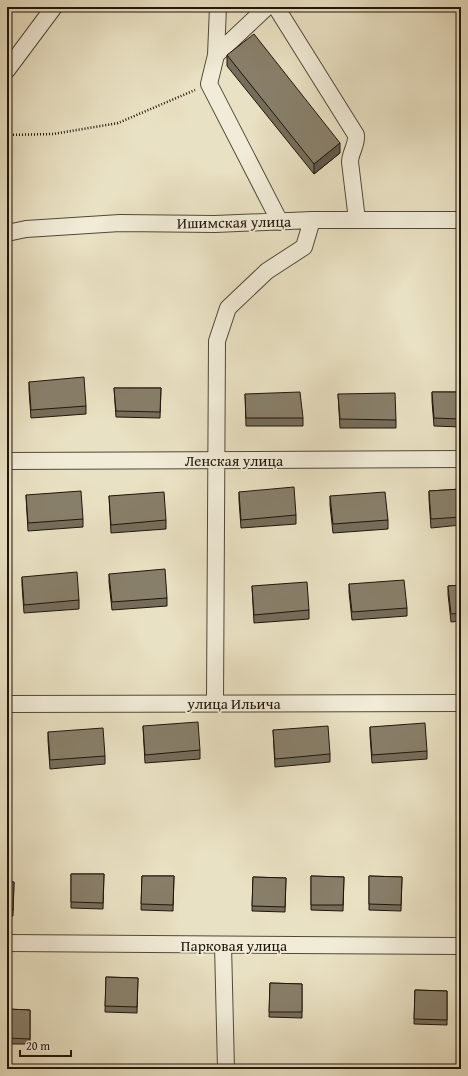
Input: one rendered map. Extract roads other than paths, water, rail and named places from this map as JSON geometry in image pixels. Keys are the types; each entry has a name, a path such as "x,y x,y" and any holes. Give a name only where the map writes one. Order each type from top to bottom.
{"street":[{"path":"7,70 54,7"},
{"path":"218,7 216,55 209,84 280,222"},
{"path":"216,55 267,7"},
{"path":"276,7 356,135 356,145 350,156 350,162 357,220"},
{"path":"215,702 215,460 217,341 228,308 267,271 304,247 312,220"},
{"name":"Ишимская улица","path":"7,233 26,229 120,223 215,224 312,220 461,220"},
{"name":"Ленская улица","path":"7,461 461,459"},
{"name":"улица Ильича","path":"7,704 215,702 461,703"},
{"name":"Парковая улица","path":"7,943 461,946"},
{"path":"223,945 226,1069"}]}
